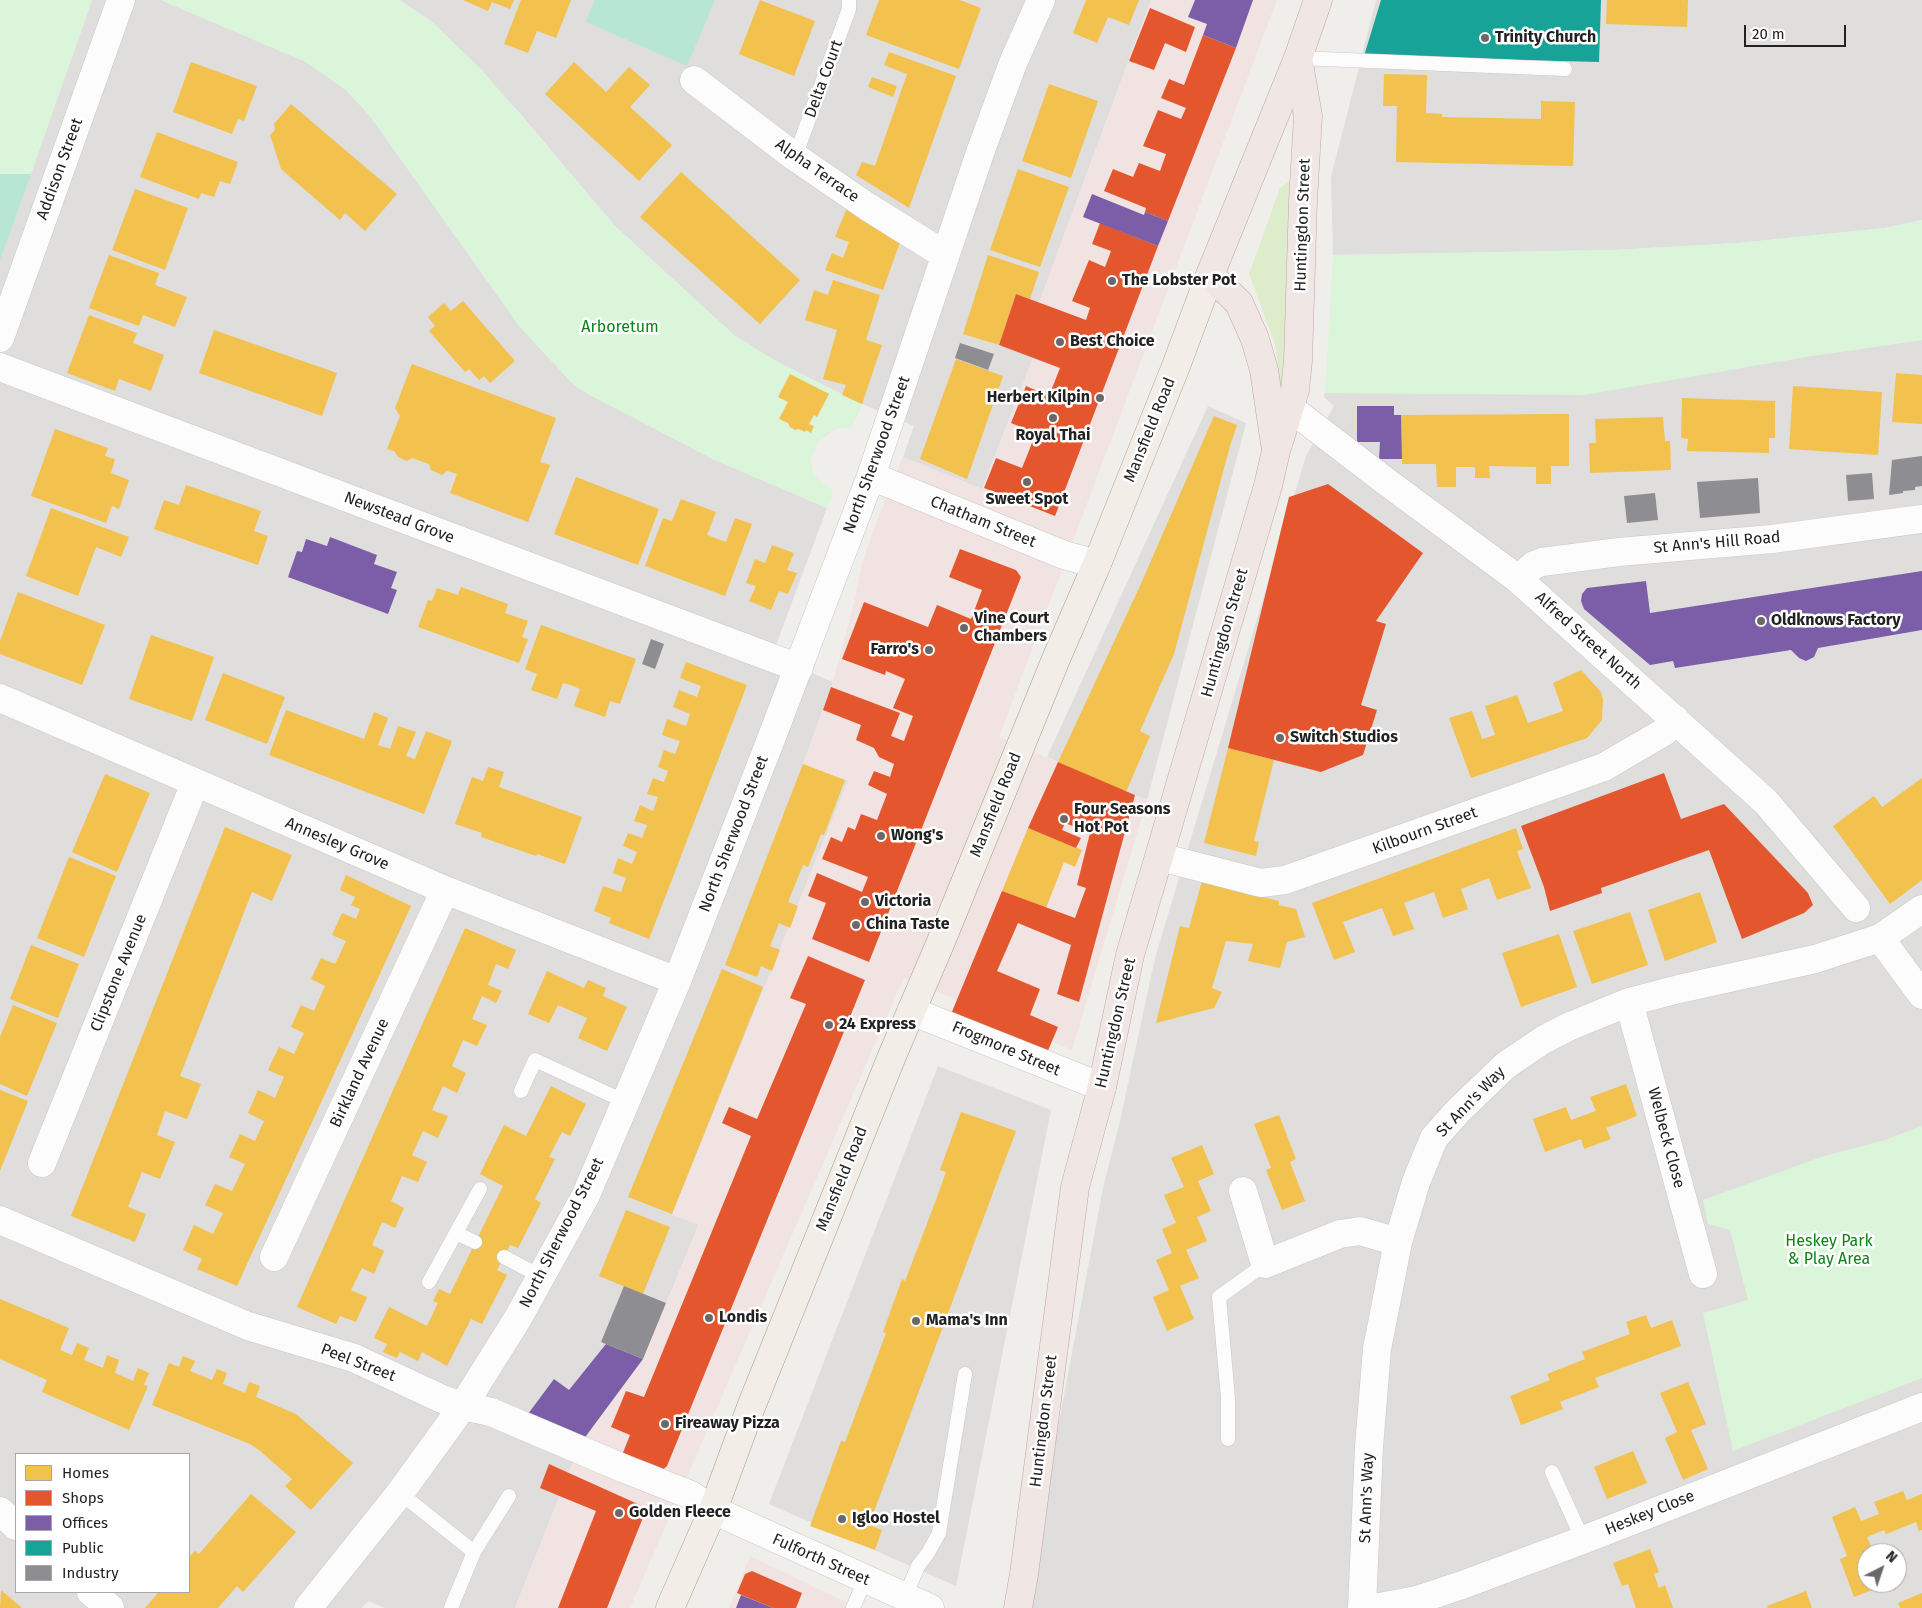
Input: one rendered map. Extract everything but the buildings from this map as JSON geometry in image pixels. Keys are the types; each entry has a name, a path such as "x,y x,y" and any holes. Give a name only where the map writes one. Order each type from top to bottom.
{"highway":[{"name":"Mansfield Road","path":"1210,275 1298,58 1318,0"},
{"name":"Huntingdon Street","path":"1018,1608 1075,1188 1102,1087 1130,955 1295,390 1298,361 1302,210 1308,116 1298,58"},
{"name":"Huntingdon Street","path":"1210,275 1239,303 1255,339 1264,370 1276,451"}],"main road":[{"name":"Mansfield Road","path":"670,1608 713,1510 754,1398 911,1011 1097,564 1210,275"}],"street":[{"name":"Addison Street","path":"0,338 121,0"},
{"name":"North Sherwood Street","path":"308,1608 400,1493 463,1406 542,1277 586,1195 677,981 798,668 871,476 945,255 1007,80 1041,0"},
{"name":"Alpha Terrace","path":"694,80 795,157 945,255"},
{"name":"Newstead Grove","path":"0,367 798,668"},
{"name":"Alfred Street North","path":"1290,408 1518,579 1766,802 1856,908"},
{"name":"Chatham Street","path":"871,476 1064,556 1097,564"},
{"name":"St Ann's Hill Road","path":"1518,579 1534,564 1542,562 1619,552 1772,539 1922,520"},
{"name":"Annesley Grove","path":"0,698 445,890 677,981"},
{"name":"Kilbourn Street","path":"1160,857 1261,883 1285,880 1604,767 1664,732 1675,719"},
{"name":"Clipstone Avenue","path":"42,1163 195,783"},
{"name":"Birkland Avenue","path":"274,1257 445,890"},
{"name":"St Ann's Way","path":"1362,1608 1369,1446 1377,1349 1398,1242 1416,1182 1434,1138 1458,1111 1506,1065 1543,1040 1568,1027 1628,1002 1815,959 1880,938 1922,909"},
{"path":"1880,938 1922,995"},
{"name":"Welbeck Close","path":"1628,1002 1703,1274"},
{"name":"Frogmore Street","path":"911,1011 932,1018 1079,1080 1102,1087"},
{"path":"1243,1191 1265,1264 1340,1234 1360,1231 1398,1242"},
{"name":"Peel Street","path":"0,1220 248,1326 354,1358 442,1399 490,1412 625,1469 691,1494 713,1510"},
{"name":"Heskey Close","path":"1374,1608 1426,1597 1583,1540 1922,1407"},
{"name":"Fulforth Street","path":"713,1510 930,1608"},
{"path":"0,1511 15,1525"},
{"path":"92,1593 110,1608"}],"lane":[{"name":"Delta Court","path":"795,157 849,9 849,0"},
{"path":"1298,58 1565,69"},
{"path":"521,1091 535,1060 626,1102"},
{"path":"429,1282 480,1189"},
{"path":"456,1233 476,1242"},
{"path":"504,1256 542,1277"},
{"path":"1228,1439 1228,1398 1219,1296 1265,1264"},
{"path":"905,1597 918,1566 939,1533 965,1374"},
{"path":"1552,1472 1583,1540"},
{"path":"400,1493 474,1552"},
{"path":"451,1608 474,1552 509,1496"},
{"path":"853,1608 865,1580"}],"shaded area":[{"path":"92,0 161,0 306,62 346,90 370,116 520,327 574,385 715,460 827,508 772,656 833,682 803,764 848,781 672,1215 699,1224 643,1359 579,1447 515,1608 385,1608 368,1601 361,1608 0,1608 0,261"},
{"path":"399,0 1151,0 1039,303 1033,358 982,489 903,457 914,426 862,404 851,428 839,427 820,440 749,344 735,336 614,225 518,111 431,21"},
{"path":"1151,0 1277,0 999,737 1147,800 1072,1050 904,977 630,1608 515,1608 579,1447 643,1359 699,1225 672,1215 848,781 803,764 833,682 855,599 862,563 878,518 903,457 982,489 1033,358 999,345 1016,294 1039,303"},
{"path":"1376,0 1922,0 1922,220 1885,228 1739,243 1613,250 1333,255 1331,177"},
{"path":"1922,340 1922,1608 1031,1608 1040,1523 1103,1188 1120,1121 1155,958 1306,456 1334,406 1324,397 1325,393 1584,394 1811,356"},
{"path":"1208,406 1246,423 1147,800 1047,757"},
{"path":"938,1066 1051,1110 956,1586 769,1504"},
{"path":"750,1556 858,1608 729,1608"}],"green space":[{"path":"0,0 92,0 31,174 0,174"},
{"name":"Arboretum","path":"161,0 399,0 431,21 482,70 614,225 735,336 778,362 862,404 851,428 839,428 827,433 820,440 812,455 813,472 833,490 827,508 715,460 574,385 520,327 370,116 346,90 306,62"},
{"path":"595,0 715,0 687,66 586,22"},
{"path":"0,174 31,174 0,261"},
{"path":"1289,181 1293,186 1283,384 1279,384 1276,347 1249,274 1280,188"},
{"path":"1922,220 1922,340 1811,356 1584,395 1325,393 1333,255 1613,250 1739,243 1885,228"},
{"name":"Heskey Park & Play Area","path":"1922,1126 1922,1378 1733,1451 1703,1313 1748,1300 1730,1230 1708,1224 1703,1200 1824,1156 1885,1140"}],"place":[{"name":"Trinity Church","path":"1485,38"},
{"name":"The Lobster Pot","path":"1112,281"},
{"name":"Best Choice","path":"1060,342"},
{"name":"Herbert Kilpin","path":"1100,398"},
{"name":"Royal Thai","path":"1053,418"},
{"name":"Sweet Spot","path":"1027,482"},
{"name":"Oldknows Factory","path":"1761,621"},
{"name":"Vine Court Chambers","path":"964,628"},
{"name":"Farro's","path":"929,650"},
{"name":"Switch Studios","path":"1280,738"},
{"name":"Four Seasons Hot Pot","path":"1064,819"},
{"name":"Wong's","path":"881,836"},
{"name":"Victoria","path":"865,902"},
{"name":"China Taste","path":"856,925"},
{"name":"24 Express","path":"829,1025"},
{"name":"Londis","path":"709,1318"},
{"name":"Mama's Inn","path":"916,1321"},
{"name":"Fireaway Pizza","path":"665,1424"},
{"name":"Golden Fleece","path":"619,1513"},
{"name":"Igloo Hostel","path":"842,1519"}]}
